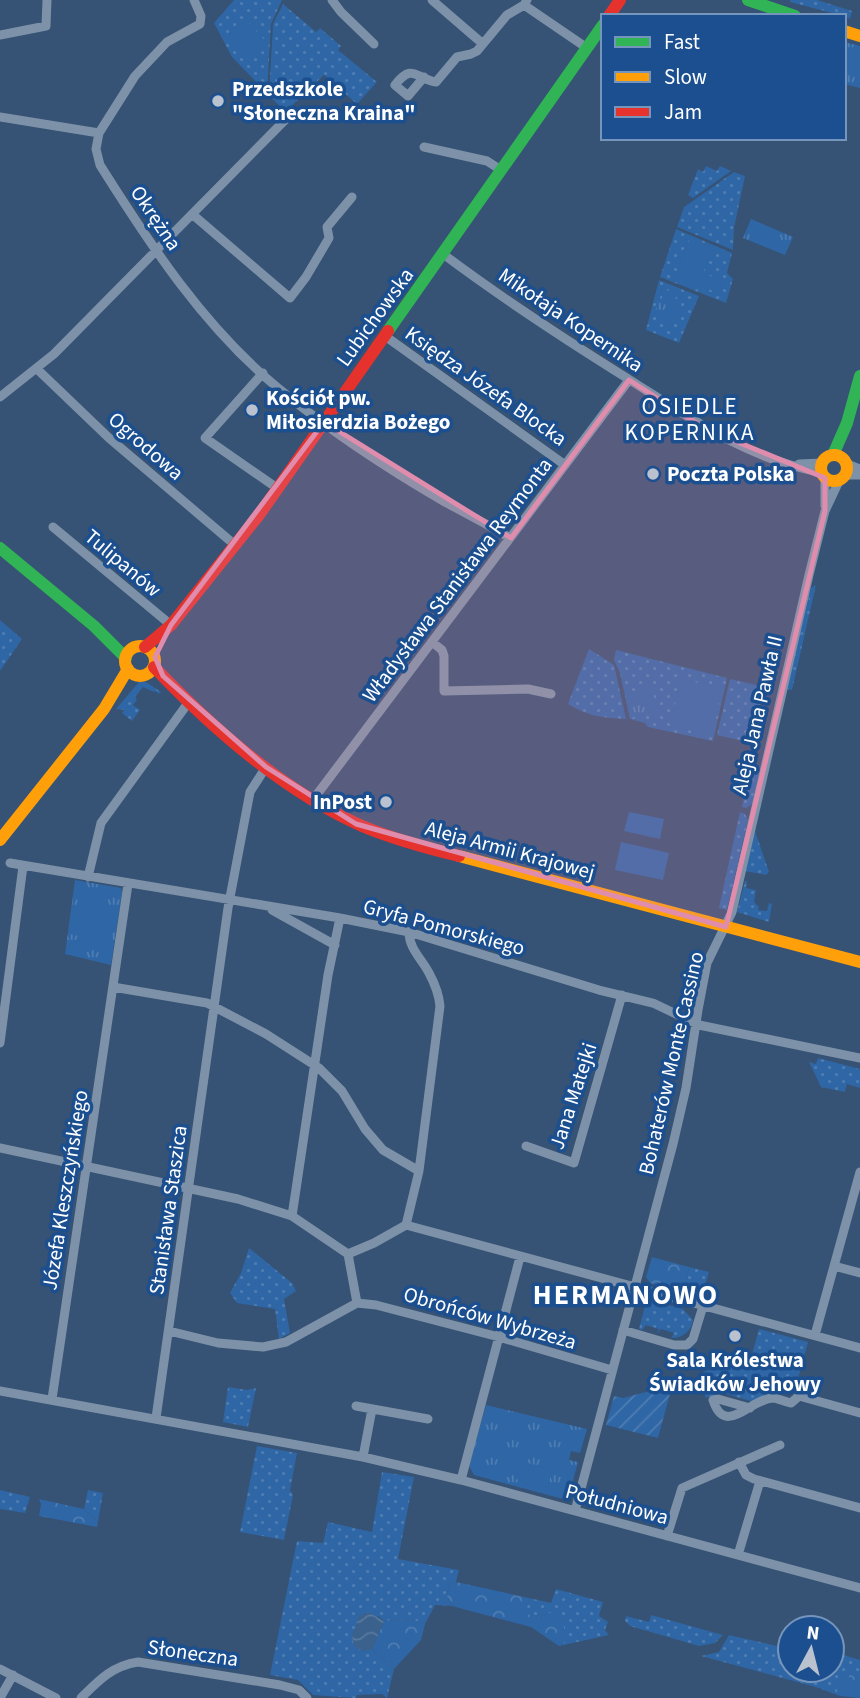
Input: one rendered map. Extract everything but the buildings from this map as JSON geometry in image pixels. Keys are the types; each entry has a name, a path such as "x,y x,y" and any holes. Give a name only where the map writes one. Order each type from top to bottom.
{"street":[{"path":"0,35 46,26 47,0"},
{"path":"0,117 99,133 135,76 154,54 167,42 200,24 201,16 194,0"},
{"path":"332,0 373,44"},
{"path":"432,0 482,44"},
{"path":"756,1 790,14"},
{"path":"424,77 436,82 457,57 471,54 507,15 526,2 587,48"},
{"name":"Lubichowska","path":"0,840 235,545 601,28"},
{"path":"0,397 37,369 288,117"},
{"name":"Okrężna","path":"99,133 96,149 100,165 155,250 194,303 262,373 278,388 378,460 510,538"},
{"path":"424,147 486,161 501,170"},
{"path":"192,214 290,298 329,239 327,227 352,197"},
{"name":"Mikołaja Kopernika","path":"443,254 706,429 758,453 823,471"},
{"name":"Księdza Józefa Blocka","path":"385,336 565,465"},
{"name":"Ogrodowa","path":"37,369 109,438 235,545"},
{"path":"262,373 205,438 277,488"},
{"name":"Aleja Jana Pawła II","path":"726,927 733,907 825,511 842,467 847,423 860,376"},
{"name":"Władysława Stanisława Reymonta","path":"312,801 629,380"},
{"path":"842,467 829,481 823,471 826,458 860,475"},
{"path":"842,467 860,469"},
{"name":"Aleja Jana Pawła II","path":"823,471 825,511"},
{"name":"Tulipanów","path":"53,527 171,625"},
{"name":"Aleja Armii Krajowej","path":"0,548 266,767 312,801 356,824 393,838 860,962"},
{"path":"432,642 442,650 444,656 444,691 528,689 551,694"},
{"path":"88,877 101,823 187,702"},
{"name":"Stanisława Staszica","path":"156,1418 230,901 250,792 266,767"},
{"name":"Gryfa Pomorskiego","path":"10,863 409,932 662,1006 710,1027 860,1058"},
{"path":"0,1043 23,866"},
{"name":"Józefa Kleszczyńskiego","path":"52,1399 128,884"},
{"path":"264,906 335,945"},
{"path":"292,1216 328,975 340,918"},
{"name":"Bohaterów Monte Cassino","path":"575,1511 684,1100 708,963 726,927"},
{"path":"407,1225 419,1171 440,1006 429,972 412,948 409,932"},
{"path":"113,987 207,1003 266,1034 315,1066 342,1091 365,1129 383,1150 419,1171"},
{"name":"Jana Matejki","path":"526,1146 574,1163 622,995"},
{"path":"0,1148 239,1199 292,1216 348,1254 357,1303 286,1342 263,1347 218,1343 169,1331"},
{"path":"815,1335 857,1196 860,1172"},
{"path":"348,1254 407,1225 860,1348"},
{"path":"461,1480 520,1257"},
{"path":"834,1266 860,1273"},
{"name":"Obrońców Wybrzeża","path":"357,1303 376,1305 499,1336 612,1370"},
{"path":"624,1330 674,1345 687,1345 693,1339 703,1306"},
{"name":"Południowa","path":"0,1391 363,1457 461,1480 860,1588"},
{"path":"750,1408 772,1398 791,1403 799,1396 860,1413"},
{"path":"356,1406 428,1419"},
{"path":"363,1457 372,1409"},
{"path":"667,1536 682,1488 779,1445"},
{"path":"739,1462 746,1475 760,1481 860,1508"},
{"path":"738,1555 760,1481"},
{"name":"Słoneczna","path":"81,1698 109,1671 123,1664 138,1662 280,1685 299,1690 307,1698"},
{"path":"0,1669 56,1698"},
{"path":"0,1698 13,1675"}],"highlighted area":[{"path":"629,380 706,429 825,478 825,511 726,927 356,824 266,767 163,676 155,657 171,625 324,422 511,538"}],"green space":[{"path":"234,0 282,0 271,24 267,93 232,57 214,23"},
{"path":"817,0 852,11 850,19 846,14 790,2"},
{"path":"283,4 316,32 320,28 341,46 338,50 377,82 357,104 324,75 285,112 269,95 273,24"},
{"path":"245,19 269,45 253,60 229,35"},
{"path":"846,42 860,46 860,88 846,84"},
{"path":"706,166 717,171 720,166 731,171 693,198 688,195 698,169 703,172"},
{"path":"734,172 745,176 734,228 733,250 677,227 684,207"},
{"path":"751,219 793,237 785,255 743,238"},
{"path":"676,229 732,253 727,273 733,279 726,303 660,277"},
{"path":"690,238 713,247 703,273 723,281 718,293 698,285 696,290 673,281"},
{"path":"659,280 699,296 679,343 646,330"},
{"path":"671,289 678,295 673,301 678,314 675,321 668,323 660,320 656,309 665,292"},
{"path":"816,585 792,690 787,689 811,588"},
{"path":"0,620 22,639 0,671"},
{"path":"589,649 614,665 626,719 596,716 568,704"},
{"path":"616,650 727,678 713,741 648,727 645,723 630,719 620,673 614,660"},
{"path":"681,679 722,688 711,735 670,726"},
{"path":"730,679 765,687 754,734 748,735 743,741 717,735"},
{"path":"139,682 146,682 161,692 159,694 143,687 135,697 137,700 133,705 140,710 132,721 122,713 125,710 116,709"},
{"path":"651,687 658,711 630,718 625,694"},
{"path":"752,758 760,768 752,804 746,808 742,807"},
{"path":"629,812 664,819 660,839 624,831"},
{"path":"740,812 745,814 748,820 727,910 719,908"},
{"path":"755,831 769,872 766,875 745,871"},
{"path":"621,842 669,853 663,880 615,870"},
{"path":"75,880 121,888 111,965 65,954"},
{"path":"745,881 746,888 756,890 754,902 759,907 758,910 767,911 769,903 772,904 769,922 737,912"},
{"path":"74,910 115,917 110,943 70,934"},
{"path":"818,1058 860,1069 860,1088 847,1084 845,1092 821,1087 809,1062 816,1064"},
{"path":"249,1248 292,1283 296,1291 284,1299 290,1333 279,1339 275,1309 237,1303 230,1293 241,1273"},
{"path":"652,1257 689,1267 683,1292 650,1283 646,1277"},
{"path":"689,1267 709,1272 701,1298 683,1292"},
{"path":"650,1300 683,1309 693,1320 688,1331 679,1337 671,1338 674,1333 661,1329 656,1334 659,1329 646,1325 642,1330 639,1329 646,1302"},
{"path":"759,1329 808,1342 796,1386 754,1402 720,1392 706,1398 701,1385 703,1372 727,1364 748,1369"},
{"path":"228,1387 247,1390 256,1388 248,1427 223,1422"},
{"path":"661,1388 671,1390 658,1438 606,1425 614,1396 623,1398"},
{"path":"486,1405 587,1429 580,1453 571,1451 569,1460 578,1462 569,1496 563,1499 474,1475 469,1466"},
{"path":"257,1446 297,1453 290,1490 293,1495 284,1540 240,1532"},
{"path":"521,1461 552,1470 548,1487 516,1479"},
{"path":"382,1472 414,1477 398,1559 459,1570 456,1582 449,1585 447,1596 452,1606 435,1605 425,1624 411,1619 384,1621 378,1616 362,1651 372,1649 394,1669 387,1698 382,1694 357,1695 356,1698 313,1695 298,1680 270,1675 297,1541 323,1543 328,1522 372,1532"},
{"path":"0,1490 30,1497 25,1513 0,1509"},
{"path":"88,1490 103,1493 98,1522 84,1509"},
{"path":"39,1499 84,1509 98,1522 97,1527 39,1516"},
{"path":"456,1582 529,1598 526,1614 540,1617 558,1613 564,1627 565,1641 559,1646 531,1627 452,1606 447,1596 449,1585"},
{"path":"556,1589 603,1602 599,1616 608,1622 605,1630 609,1635 559,1646 565,1641 549,1613 540,1617 525,1614 529,1598 551,1603"},
{"path":"651,1615 723,1635 715,1643 699,1646 630,1626 625,1621 626,1616 649,1622"},
{"path":"411,1619 425,1624 421,1640 394,1669 372,1649 384,1621"},
{"path":"729,1635 776,1646 776,1676 701,1656 719,1652"},
{"path":"846,1656 860,1660 860,1675 854,1675 846,1682"},
{"path":"860,1675 860,1698 840,1696 837,1690 839,1684 846,1684 846,1679"},
{"path":"805,1684 844,1684 837,1690 840,1696"}],"water":[{"path":"368,1612 384,1621 372,1649 363,1651 354,1646 352,1636 359,1616"}],"traffic: fast":[{"path":"748,0 789,14"},
{"path":"388,331 601,28"},
{"path":"833,455 847,423 860,376"},
{"path":"0,548 94,626 126,658"}],"traffic: slow":[{"path":"846,32 860,36"},
{"path":"834,455 843,459 847,468 843,477 834,481 825,477 821,468 825,459 834,455"},
{"path":"140,646 146,647 154,655 155,661 154,667 146,675 140,676 134,675 126,667 125,661 126,655 134,647 140,646"},
{"path":"0,840 104,709 128,669"},
{"path":"459,856 860,962"}],"traffic: jam":[{"path":"610,14 620,0"},
{"path":"145,647 171,625 259,515 388,331"},
{"path":"154,667 225,735 277,777 305,795 333,812 374,831 459,856"}],"place":[{"name":"Przedszkole \"Słoneczna Kraina\"","path":"218,101"},
{"name":"Kościół pw. Miłosierdzia Bożego","path":"252,410"},
{"name":"Poczta Polska","path":"653,474"},
{"name":"InPost","path":"386,802"},
{"name":"Sala Królestwa Świadków Jehowy","path":"735,1336"}],"district":[{"name":"OSIEDLE KOPERNIKA","path":"690,419"},
{"name":"HERMANOWO","path":"626,1295"}]}
